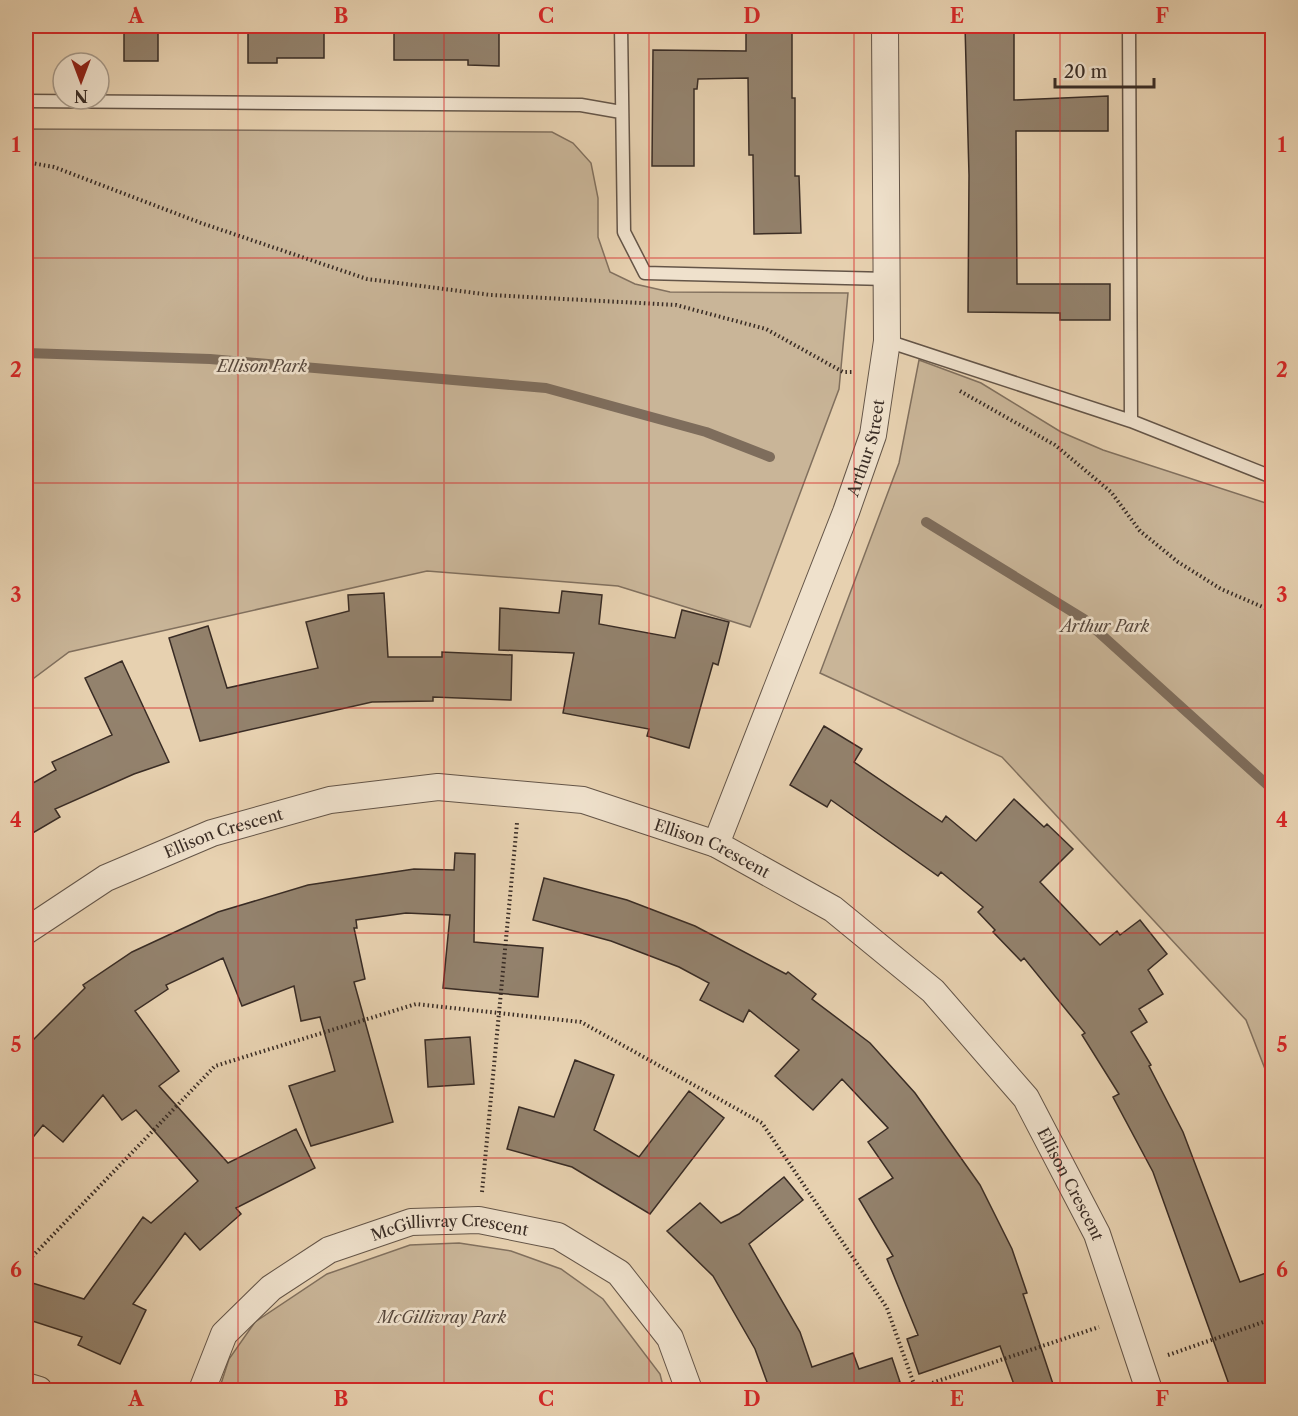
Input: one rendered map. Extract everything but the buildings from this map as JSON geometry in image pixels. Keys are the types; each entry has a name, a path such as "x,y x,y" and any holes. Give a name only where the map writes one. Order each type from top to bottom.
{"street":[{"name":"Arthur Street","path":"716,844 873,435 887,341 885,26"},
{"name":"Ellison Crescent","path":"26,932 106,878 212,833 319,803 438,787 583,800 716,844 833,909 924,983 1026,1098 1097,1234 1149,1390"},
{"name":"McGillivray Crescent","path":"202,1390 224,1334 271,1288 329,1250 411,1222 480,1220 558,1236 619,1273 670,1338 689,1390"},
{"path":"26,1386 39,1390"}],"lane":[{"path":"621,26 624,232 645,273 888,279"},
{"path":"1129,26 1131,421"},
{"path":"26,101 580,105 621,112"},
{"path":"887,341 1131,421 1272,477"}],"path":[{"path":"26,162 54,167 201,223 367,279 491,295 676,305 766,329 843,372 884,370"},
{"path":"956,388 1055,445 1111,492 1140,531 1178,562 1221,590 1272,611"},
{"path":"480,1220 520,794"},
{"path":"26,1263 215,1066 416,1004 499,1011 580,1022 762,1123 886,1308 914,1390 1125,1318"},
{"path":"1141,1364 1272,1318"}],"green space":[{"name":"Ellison Park","path":"26,129 552,132 573,143 591,163 598,198 598,237 610,272 635,284 670,292 848,293 839,389 750,627 618,586 427,571 69,652 26,684"},
{"name":"Arthur Park","path":"919,360 981,383 1061,432 1103,450 1272,505 1272,1087 1246,1020 1002,757 820,673 899,463"},
{"name":"McGillivray Park","path":"459,1243 511,1251 561,1269 603,1299 660,1374 664,1390 219,1390 229,1359 255,1322 327,1274 410,1245"}],"waterway":[{"path":"26,353 210,359 546,388 706,432 770,457"},
{"path":"926,522 1084,619 1272,789"}]}
